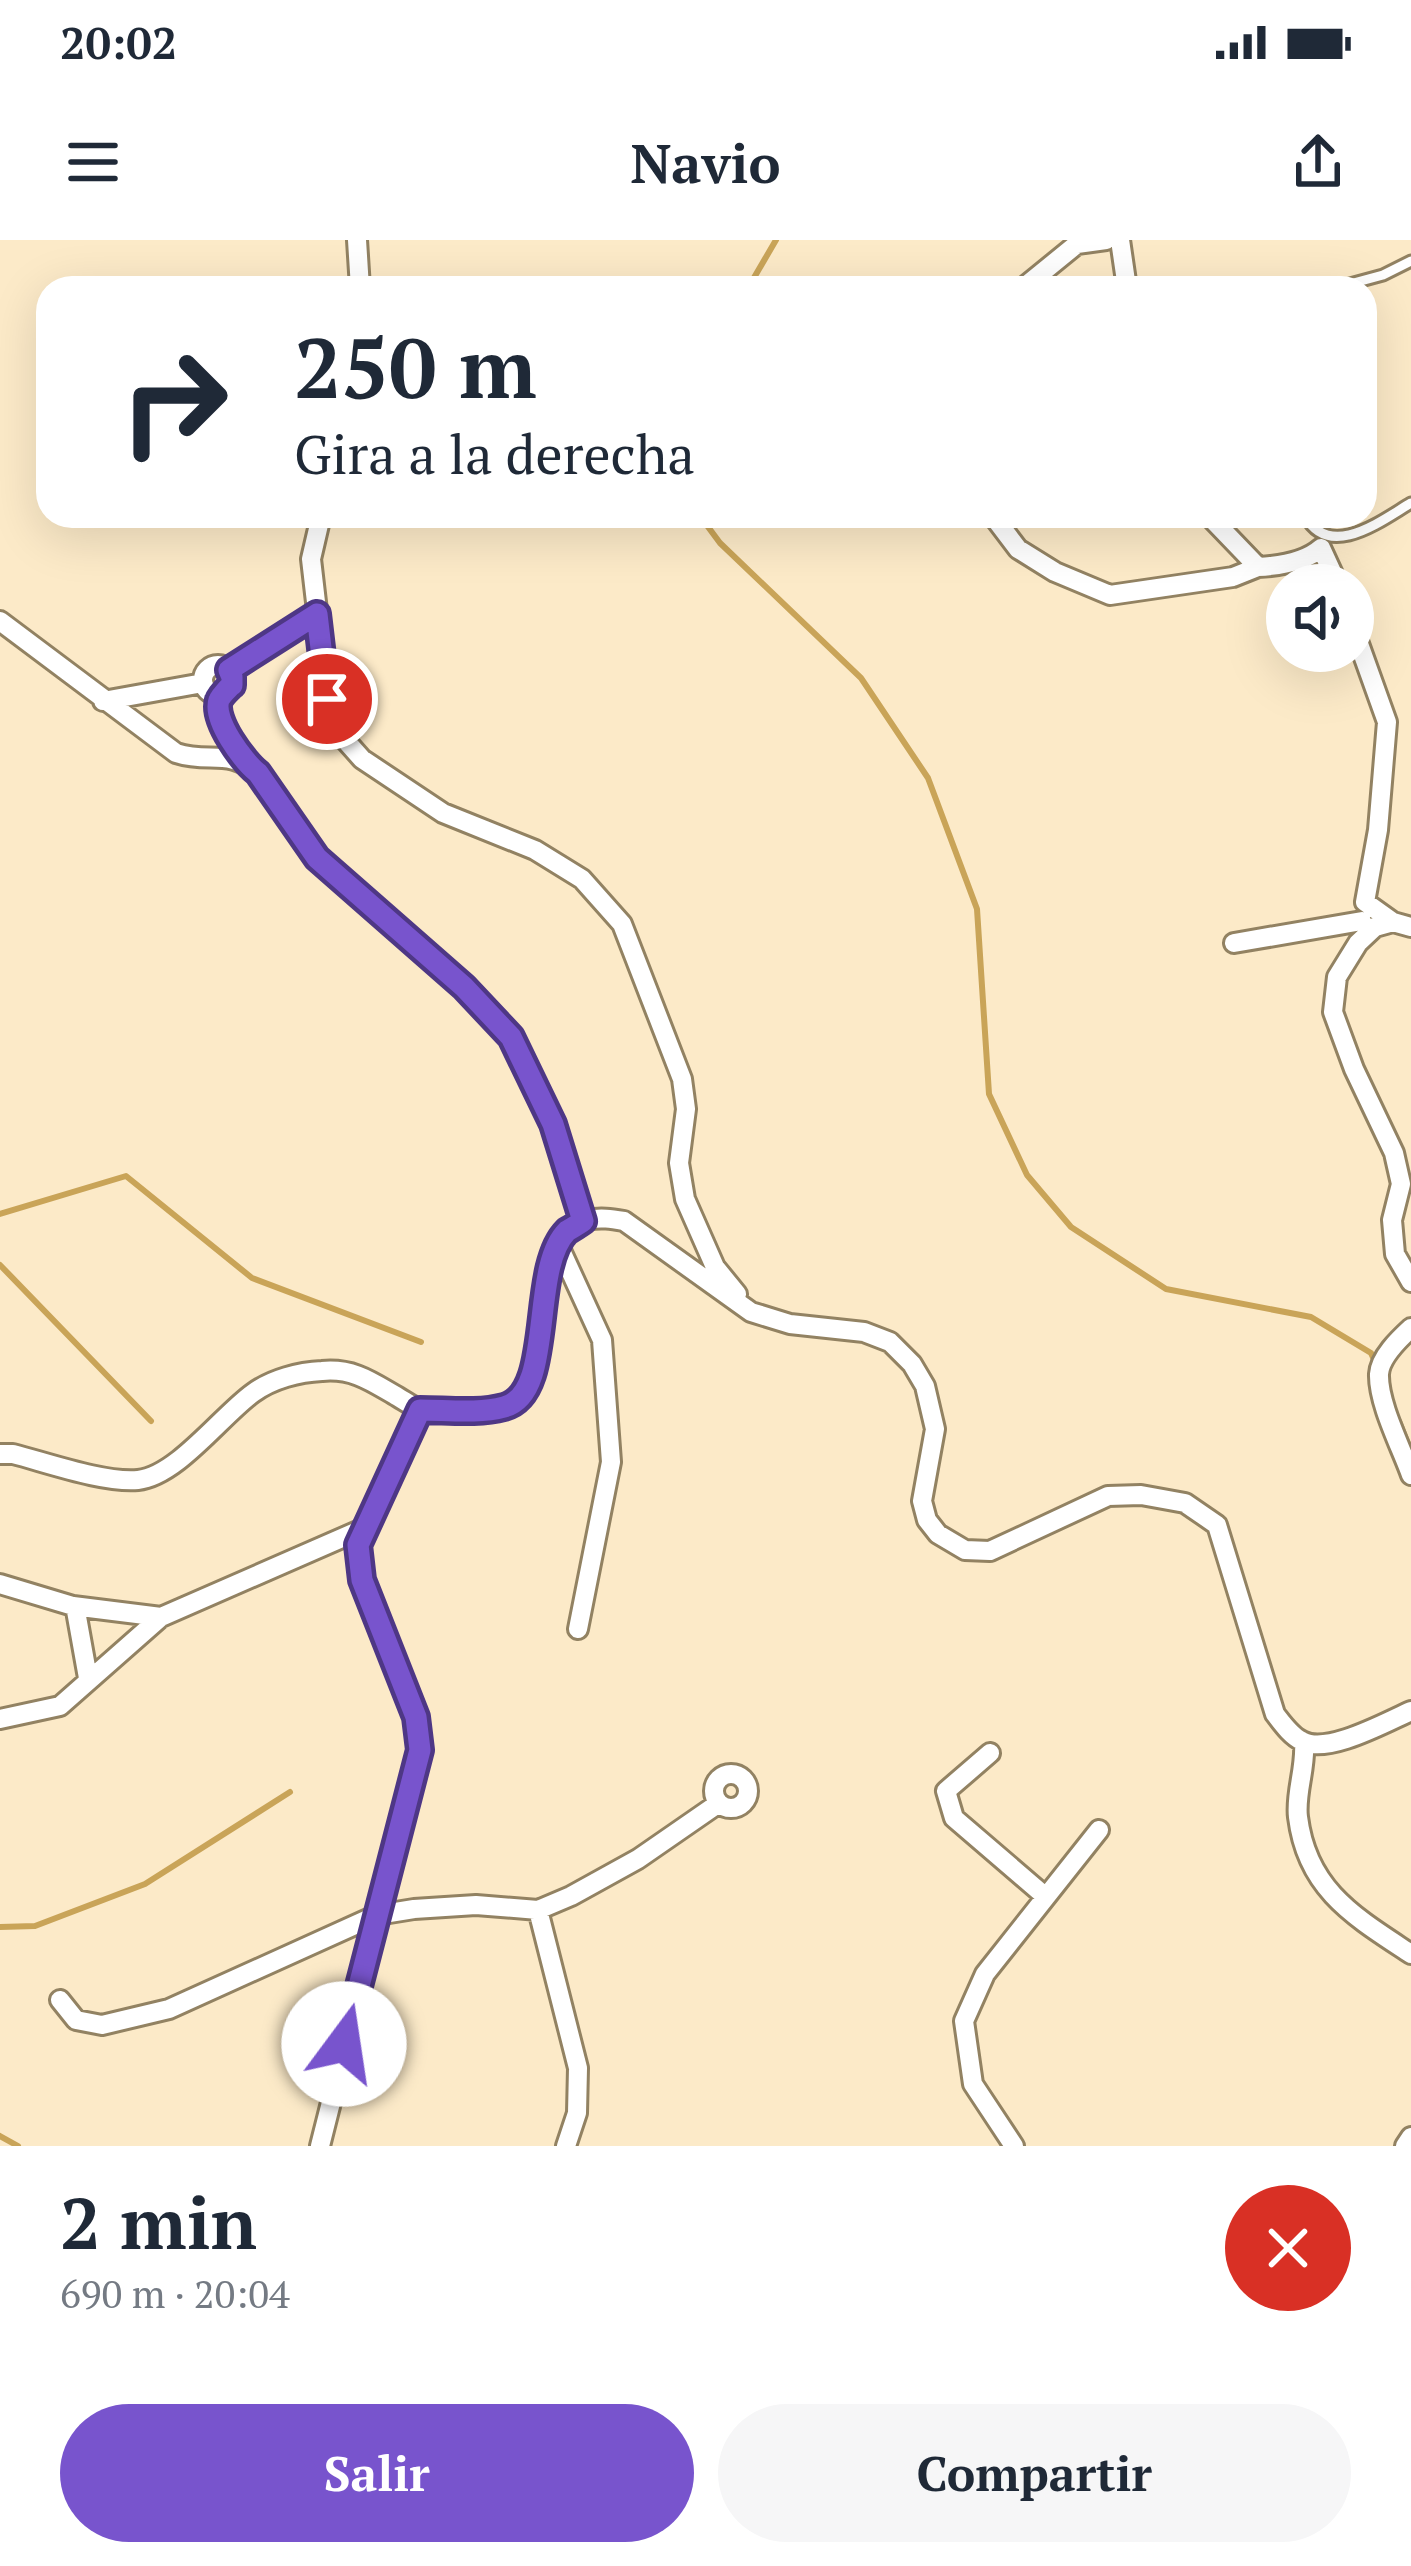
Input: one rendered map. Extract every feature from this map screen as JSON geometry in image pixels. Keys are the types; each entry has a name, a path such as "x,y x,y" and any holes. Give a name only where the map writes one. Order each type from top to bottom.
{"street":[{"path":"357,240 359,276"},
{"path":"1038,276 1077,244 1106,240"},
{"path":"1120,240 1125,276"},
{"path":"319,528 311,560 330,723 362,759 443,813 536,850 582,879 622,923 682,1079 686,1109 680,1163 685,1199 716,1267 752,1312"},
{"path":"1002,528 1018,549 1054,572 1110,595 1234,577 1314,554 1321,540"},
{"path":"1221,528 1258,567"},
{"path":"1321,540 1330,564"},
{"path":"229,670 317,614"},
{"path":"0,621 176,753 190,758 229,757 258,773 317,858 464,987 511,1037 553,1124 583,1221"},
{"path":"214,665 229,670 232,685 220,694 212,694 202,683 203,675 214,665"},
{"path":"1358,943 1378,830 1387,722 1369,672"},
{"path":"104,701 202,683"},
{"path":"220,694 220,716 246,763"},
{"path":"1234,943 1364,912 1402,924"},
{"path":"1402,924 1376,927 1358,943 1337,977 1333,1012 1394,1153 1401,1184 1392,1220 1395,1253 1411,1282"},
{"path":"0,1454 121,1481 146,1480 183,1457 253,1393 278,1379 323,1370 359,1374 420,1410 508,1407 532,1380 548,1270 559,1244 568,1230 583,1221 600,1217 624,1221 752,1312 790,1324 864,1332 890,1342 925,1386 935,1429 922,1501 927,1520 938,1534 965,1550 990,1551 1108,1496 1141,1495 1185,1504 1217,1526 1275,1714 1304,1743 1346,1738 1411,1711"},
{"path":"559,1244 602,1340 611,1462 578,1629"},
{"path":"1411,1328 1390,1349 1378,1371 1384,1402 1411,1475"},
{"path":"320,2146 420,1750 416,1717 362,1580 358,1545 420,1410"},
{"path":"0,1719 59,1706 161,1617 367,1527"},
{"path":"0,1583 73,1606 161,1617"},
{"path":"73,1606 88,1678"},
{"path":"1304,1743 1297,1813 1310,1868 1352,1916 1411,1954"},
{"path":"990,1753 946,1791 954,1818 1046,1897"},
{"path":"60,2000 76,2020 102,2025 170,2008 377,1916 476,1905 538,1910 638,1859 719,1803"},
{"path":"1014,2146 973,2084 964,2021 985,1974 1099,1830"},
{"path":"538,1910 578,2068 577,2114 566,2146"},
{"path":"1405,2146 1411,2137"}],"lane":[{"path":"1377,277 1411,261"},
{"path":"1377,523 1411,503"},
{"path":"1312,528 1321,540 1369,528"}],"waterway":[{"path":"755,276 776,240"},
{"path":"709,528 861,678 928,778 977,909 989,1094 1027,1175 1071,1227 1166,1289 1311,1317 1371,1353 1376,1364"},
{"path":"0,1214 126,1176 252,1278 421,1342"},
{"path":"0,1265 151,1421"},
{"path":"1399,1421 1411,1451"},
{"path":"0,1927 35,1926 145,1884 290,1792"},
{"path":"0,2136 18,2146"}],"route":[{"path":"327,699 317,614 229,670 232,685 220,694 218,703 226,730 246,763 258,773 317,858 464,987 511,1037 553,1124 583,1221 568,1230 548,1270 532,1380 521,1397 508,1407 420,1410 358,1545 362,1580 416,1717 420,1750 344,2044"}]}
